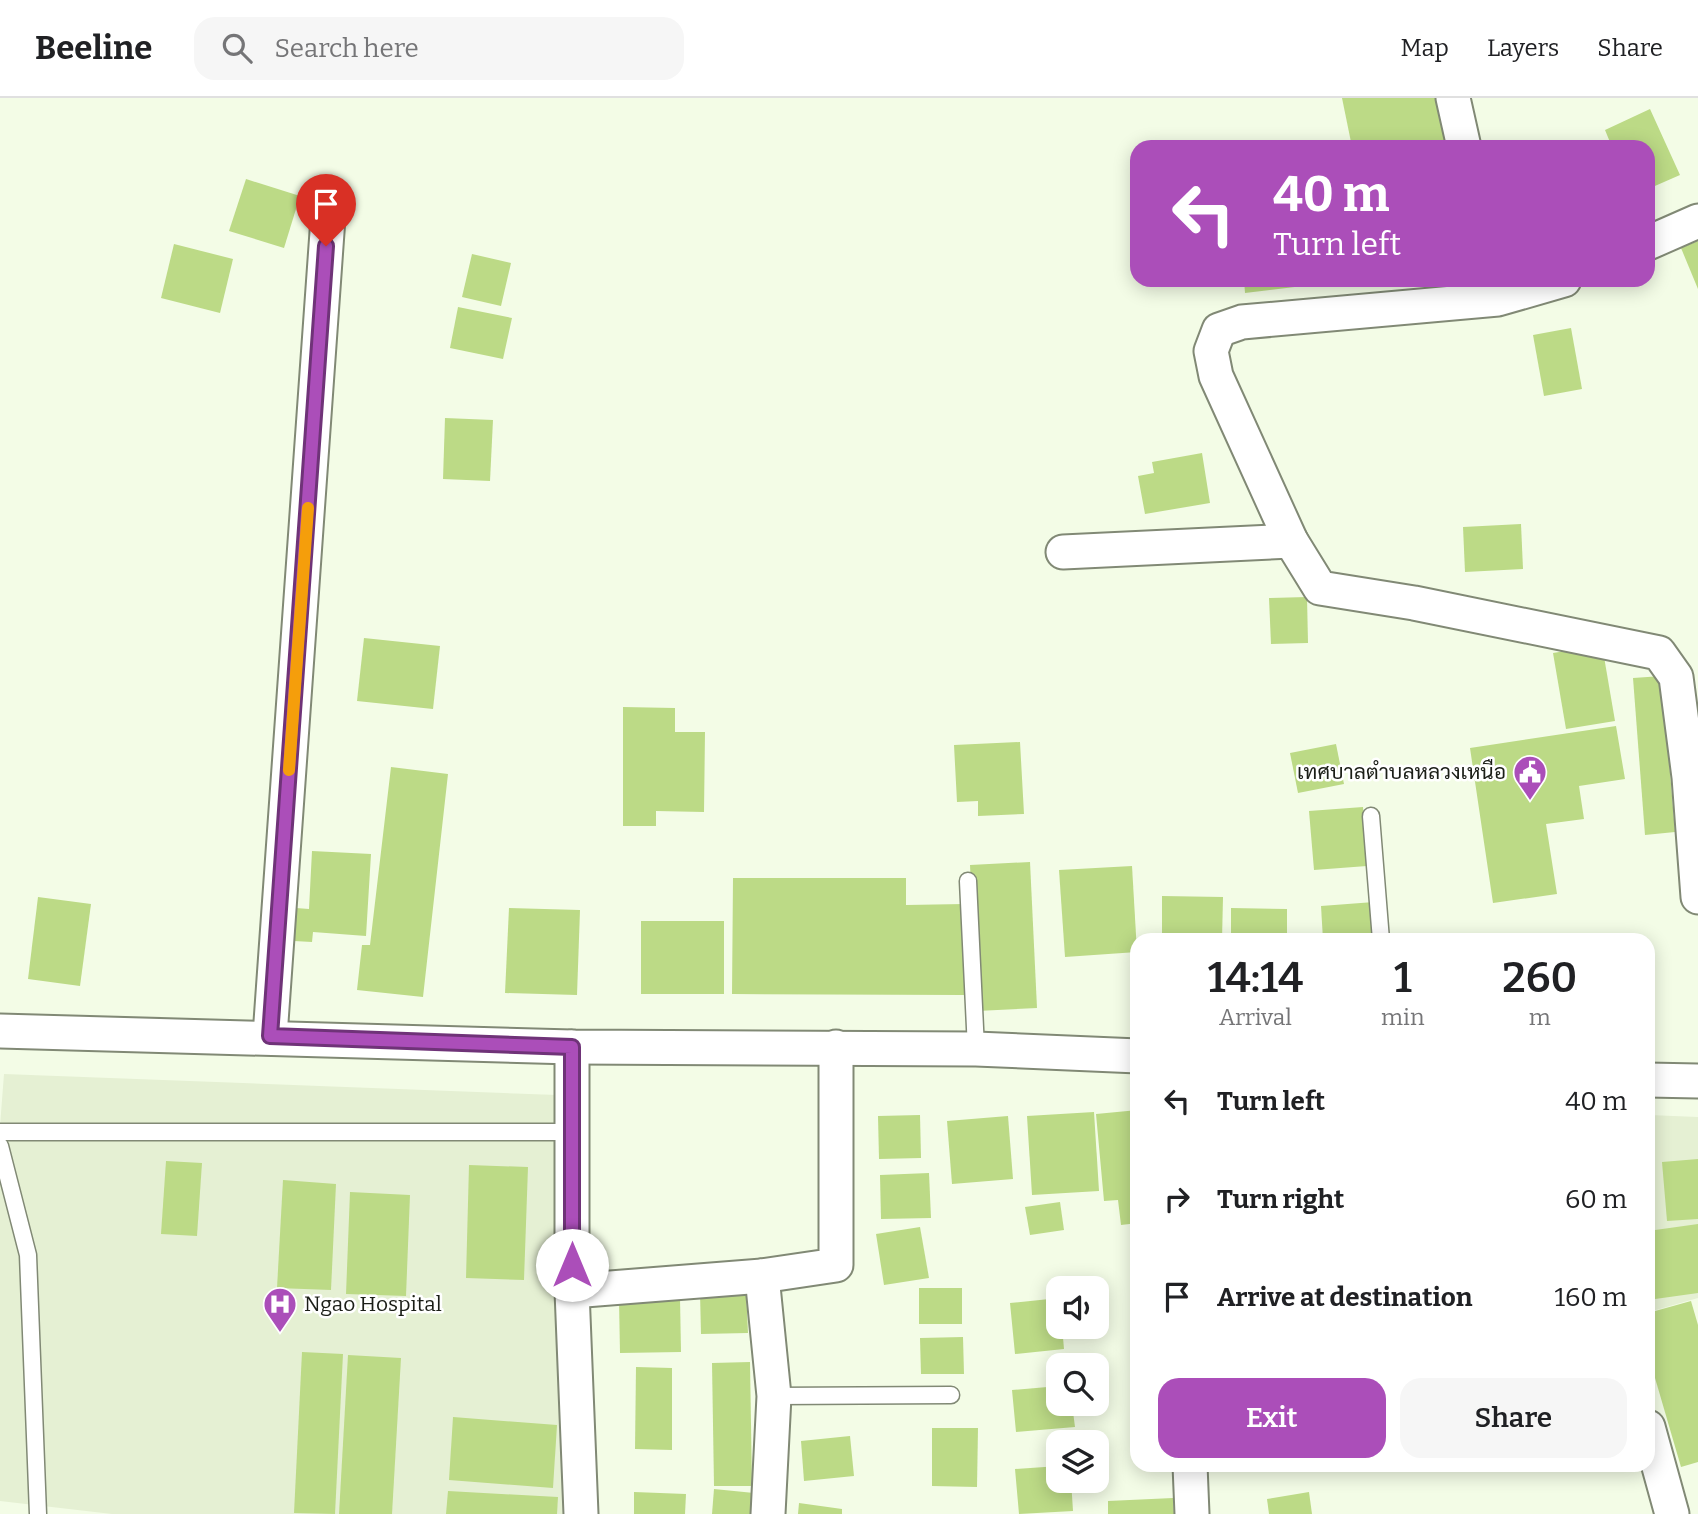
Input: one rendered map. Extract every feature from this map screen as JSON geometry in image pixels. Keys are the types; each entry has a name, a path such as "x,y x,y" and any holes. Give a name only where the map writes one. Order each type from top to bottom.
{"street":[{"path":"1453,98 1462,140"},
{"path":"270,1036 328,219"},
{"path":"1655,240 1698,221"},
{"path":"1496,289 1242,322 1219,330 1211,351 1216,376 1291,541 1320,588 1414,603 1659,653 1676,677 1689,777 1698,897"},
{"path":"1063,552 1291,541"},
{"path":"0,1031 270,1036 572,1047 976,1049 1130,1056"},
{"path":"572,1047 572,1292 581,1514"},
{"path":"572,1292 762,1276 836,1265 836,1047"},
{"path":"1655,1080 1698,1081"},
{"path":"762,1276 774,1396 768,1514"},
{"path":"1655,1452 1672,1514"},
{"path":"1190,1472 1192,1514"}],"lane":[{"path":"1371,816 1380,933"},
{"path":"968,881 976,1049"},
{"path":"0,1132 572,1132"},
{"path":"0,1146 29,1255 38,1514"},
{"path":"774,1396 951,1395"}],"shaded area":[{"name":"Ngao Hospital","path":"4,1074 557,1095 563,1514 112,1514 0,1501 0,1126"},
{"path":"1655,1115 1698,1117 1698,1298 1655,1310"}],"building":[{"path":"1342,98 1437,98 1447,140 1351,140"},
{"path":"1650,109 1680,175 1655,186 1655,140 1609,140 1605,130"},
{"path":"246,179 300,196 284,248 229,231"},
{"path":"1698,241 1698,289 1681,248"},
{"path":"174,244 233,259 220,313 161,298"},
{"path":"472,254 511,263 501,306 462,297"},
{"path":"1245,287 1294,287 1245,293"},
{"path":"458,307 512,318 503,359 450,348"},
{"path":"1571,328 1582,389 1544,396 1533,335"},
{"path":"445,418 493,420 490,481 443,479"},
{"path":"1202,453 1210,503 1145,514 1138,476 1154,473 1152,462"},
{"path":"1521,524 1523,569 1465,572 1463,527"},
{"path":"1307,597 1308,643 1271,644 1269,598"},
{"path":"364,638 440,646 433,709 357,701"},
{"path":"1602,645 1615,721 1566,729 1553,653"},
{"path":"1662,676 1675,832 1645,835 1633,678"},
{"path":"623,707 675,708 675,732 705,732 704,812 656,811 656,826 623,826"},
{"name":"เทศบาลตำบลหลวงเหนือ","path":"1616,726 1625,779 1579,786 1584,819 1546,824 1557,894 1493,903 1470,748"},
{"path":"1020,742 1024,814 978,816 978,801 957,802 954,745"},
{"path":"1336,744 1344,784 1298,793 1290,753"},
{"path":"391,767 448,774 423,997 357,990 362,945 370,945"},
{"path":"1363,807 1367,866 1314,870 1309,811"},
{"path":"312,851 371,854 366,936 313,932 312,942 294,941 296,908 309,909"},
{"path":"1030,862 1037,1008 977,1011 970,865"},
{"path":"1132,866 1136,933 1130,933 1130,952 1065,957 1059,870"},
{"path":"733,878 906,878 906,905 964,904 964,995 732,994"},
{"path":"1162,896 1223,897 1222,933 1162,933"},
{"path":"38,897 91,904 80,986 28,979"},
{"path":"1374,902 1376,933 1323,933 1321,906"},
{"path":"509,908 580,910 577,995 505,993"},
{"path":"1231,908 1287,909 1287,933 1231,933"},
{"path":"641,921 724,921 724,994 641,994"},
{"path":"1130,1111 1130,1224 1121,1225 1118,1200 1104,1201 1096,1114"},
{"path":"1094,1112 1099,1191 1032,1195 1027,1116"},
{"path":"920,1115 921,1158 879,1159 878,1116"},
{"path":"1008,1116 1013,1179 952,1184 947,1121"},
{"path":"1698,1159 1698,1219 1667,1221 1662,1162"},
{"path":"166,1161 202,1163 197,1236 161,1234"},
{"path":"469,1165 528,1167 524,1280 466,1278"},
{"path":"929,1173 931,1218 881,1219 880,1175"},
{"path":"283,1180 336,1184 331,1290 277,1288"},
{"path":"350,1192 410,1195 406,1296 346,1294"},
{"path":"1060,1202 1064,1230 1030,1235 1025,1207"},
{"path":"1698,1224 1698,1293 1655,1299 1655,1230"},
{"path":"920,1227 929,1278 884,1285 876,1234"},
{"path":"919,1288 962,1288 962,1324 919,1324"},
{"path":"746,1290 748,1333 701,1334 700,1292"},
{"path":"680,1298 681,1352 620,1353 619,1300"},
{"path":"1046,1299 1046,1339 1063,1339 1064,1349 1015,1354 1010,1303"},
{"path":"1691,1301 1698,1325 1698,1462 1681,1467 1655,1378 1655,1311"},
{"path":"963,1337 964,1374 921,1374 920,1338"},
{"path":"302,1352 343,1354 335,1514 294,1513"},
{"path":"348,1355 401,1358 392,1514 339,1514"},
{"path":"750,1362 752,1486 714,1486 712,1363"},
{"path":"636,1367 672,1368 672,1450 635,1449"},
{"path":"1046,1387 1046,1416 1074,1416 1075,1427 1016,1432 1012,1390"},
{"path":"453,1417 557,1425 553,1488 449,1480"},
{"path":"932,1428 978,1428 977,1487 932,1486"},
{"path":"850,1436 854,1476 804,1481 801,1441"},
{"path":"1046,1467 1046,1493 1072,1493 1073,1511 1019,1514 1015,1469"},
{"path":"714,1489 754,1493 753,1514 712,1514"},
{"path":"448,1491 558,1497 557,1514 446,1514"},
{"path":"634,1492 686,1494 685,1514 634,1514"},
{"path":"1309,1492 1312,1514 1269,1514 1267,1499"},
{"path":"1173,1498 1174,1514 1108,1514 1108,1501"},
{"path":"799,1503 842,1509 842,1514 798,1514"}],"slow traffic":[{"path":"289,770 308,508"}],"place":[{"name":"เทศบาลตำบลหลวงเหนือ","path":"1530,802"},
{"name":"Ngao Hospital","path":"280,1334"}],"route":[{"path":"326,246 270,1036 572,1047 572,1265"}]}
